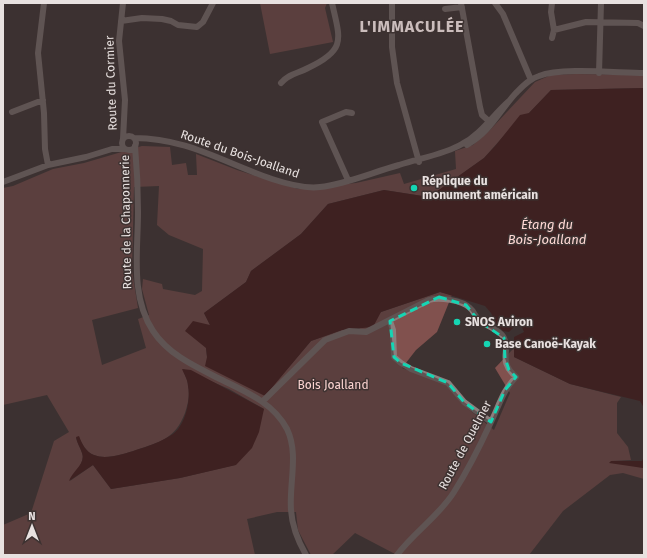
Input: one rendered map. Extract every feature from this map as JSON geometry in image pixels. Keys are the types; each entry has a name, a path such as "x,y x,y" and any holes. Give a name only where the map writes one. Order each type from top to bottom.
{"street":[{"path":"44,3 38,53 43,100 45,149 48,165"},
{"name":"Route du Cormier","path":"123,3 119,41 125,100 122,140 126,150 136,162"},
{"path":"121,21 153,18 172,21 178,25 197,27 203,22 213,3"},
{"path":"281,83 287,76 309,68 333,52 337,47 339,34 332,3"},
{"path":"392,3 392,46 397,83 418,161"},
{"path":"495,3 503,14 531,80"},
{"path":"552,3 551,12 554,30 552,38"},
{"path":"599,73 601,3"},
{"path":"445,9 461,5 482,112 482,132"},
{"path":"554,30 586,22 638,23 644,26"},
{"name":"Route du Bois-Joalland","path":"368,174 404,166 463,147 482,132 509,102 531,80 538,76 553,73 644,73"},
{"path":"12,112 43,100"},
{"path":"348,180 322,122 346,112 352,113"},
{"path":"482,112 491,122"},
{"path":"112,148 132,150 134,141 124,123"},
{"path":"3,182 48,165 86,157 112,148 122,140 134,141"},
{"name":"Route du Bois-Joalland","path":"134,141 152,140 172,142 204,151 274,180 302,187 319,187 418,161"},
{"name":"Route de la Chaponnerie","path":"134,141 136,162 138,291 142,306 153,331 166,347 179,356 263,401 278,416 291,439 293,450 291,509 292,524 306,555"},
{"name":"Route de Quelmer","path":"390,321 417,306 439,297 466,305 471,309 479,321 504,338 505,358 509,370 516,377 505,390 491,422 454,494 396,555"},
{"path":"263,401 325,340 349,331 366,332 390,321 393,330 394,357 401,363 428,376 448,383 464,402 491,422"}],"highlighted area":[{"path":"439,297 466,305 479,321 504,338 505,358 509,370 516,377 505,390 491,422 464,402 448,383 401,363 394,357 390,321"}],"green space":[{"path":"260,3 327,3 325,8 333,42 270,54"},
{"name":"Bois Joalland","path":"551,75 644,75 644,88 551,90 529,113 508,131 484,158 429,197 384,190 328,204 301,234 251,271 246,282 204,313 210,325 206,348 207,357 265,395 311,341 342,330 359,329 381,312 440,292 452,295 437,332 416,350 402,368 447,385 461,403 494,430 510,393 495,368 514,348 514,357 570,384 621,397 617,403 617,433 628,447 631,460 611,461 644,468 644,479 623,473 610,475 563,511 529,555 397,555 355,533 332,555 311,555 298,530 296,512 277,512 247,519 255,555 3,555 3,525 31,513 54,441 69,432 47,395 3,405 3,188 13,186 53,169 84,163 142,146 170,147 172,165 186,163 188,175 197,175 196,154 237,170 298,189 356,183 400,173 404,184 456,169 455,151 473,145 489,131 535,82","holes":["159,186 157,225 169,235 203,249 202,291 195,295 163,289 162,284 143,279 142,289 149,315 138,319 146,348 102,365 92,320 138,308 132,271 134,187","183,369 229,389 264,409 235,465 180,478 111,489 93,465 70,481 79,467 83,456 76,438 79,437 85,448 91,454 109,457 159,442 171,434 181,422 188,403 188,384"]}],"water":[{"name":"Étang du Bois-Joalland","path":"644,88 644,408 640,401 570,384 514,357 514,337 524,332 521,325 517,324 509,332 503,331 497,325 491,313 485,306 440,292 381,312 373,327 342,330 311,341 265,396 205,366 207,357 206,348 185,331 193,321 210,325 204,313 246,282 251,271 301,234 328,204 384,190 429,197 484,158 520,115 529,113 551,90"},
{"path":"182,369 191,370 264,409 259,432 252,448 236,465 180,478 111,489 93,465 69,481 83,457 76,437 79,436 81,442 91,454 109,457 155,444 173,434 184,419 189,398 187,382"},
{"path":"644,457 643,468 609,463 611,461 642,461"}],"place":[{"name":"Réplique du monument américain","path":"414,188"},
{"name":"SNOS Aviron","path":"457,322"},
{"name":"Base Canoë-Kayak","path":"487,344"}],"district":[{"name":"L'IMMACULÉE","path":"412,26"}]}
